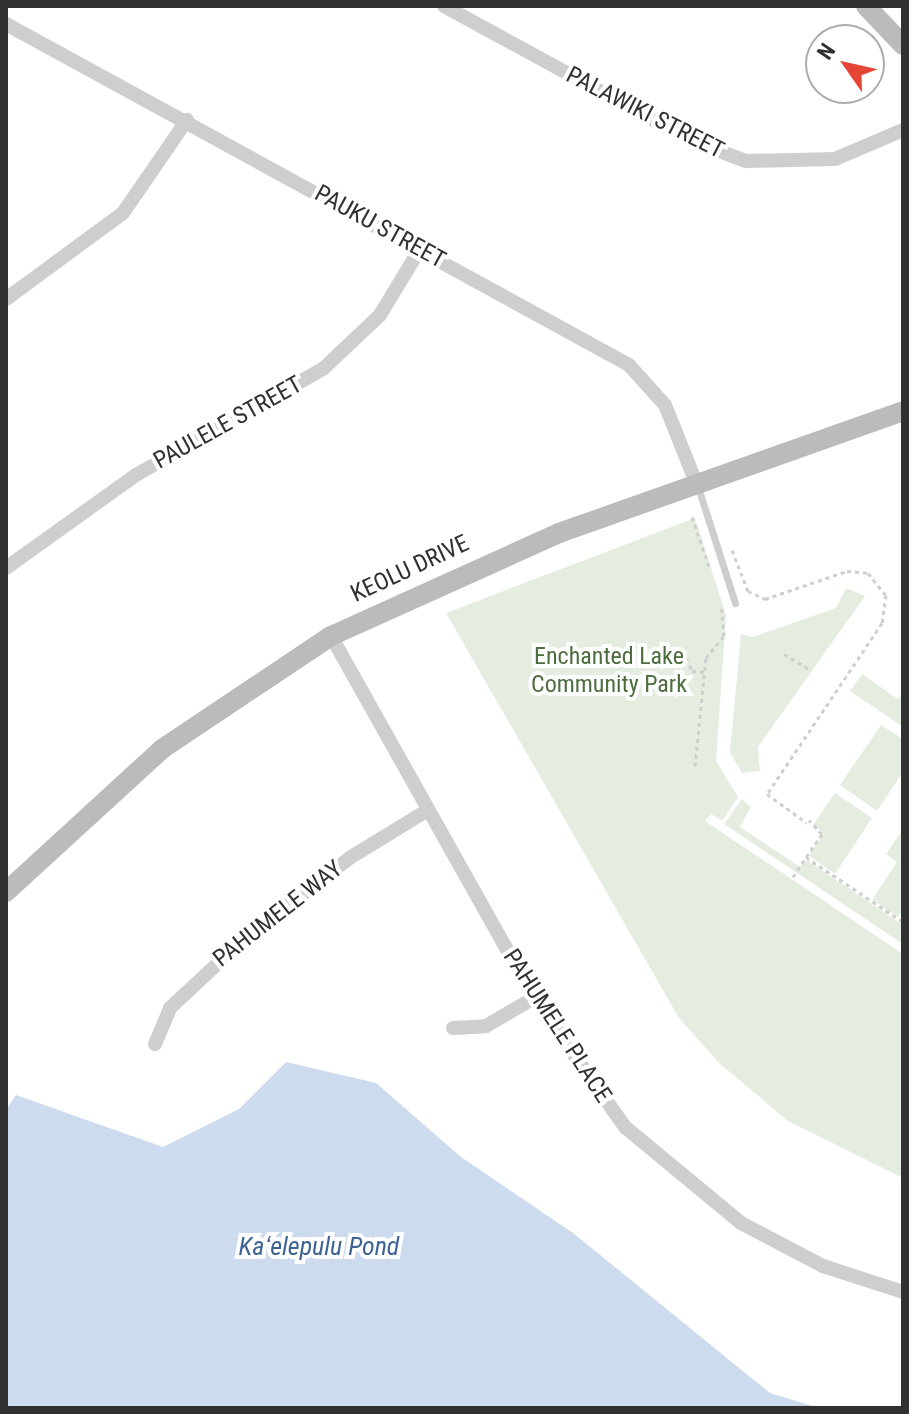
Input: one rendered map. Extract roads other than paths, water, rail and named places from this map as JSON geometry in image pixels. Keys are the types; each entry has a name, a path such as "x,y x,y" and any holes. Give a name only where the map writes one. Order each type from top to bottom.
{"main road":[{"path":"866,6 903,45"},
{"name":"KEOLU DRIVE","path":"6,892 162,749 331,636 494,558 903,411"}],"street":[{"name":"PALAWIKI STREET","path":"444,6 731,157 806,164 862,151 903,130"},
{"name":"PAUKU STREET","path":"6,24 187,120 629,365 665,405 697,485"},
{"path":"6,299 123,213 187,120"},
{"name":"PAULELE STREET","path":"6,568 136,475 324,368 385,309 420,249"},
{"name":"PAHUMELE PLACE","path":"331,636 534,998 591,1085 688,1185 778,1245 903,1292"},
{"name":"PAHUMELE WAY","path":"155,1044 170,1008 245,938 351,857 428,810"},
{"path":"453,1028 486,1026 534,998"}],"lane":[{"path":"697,485 735,603"}],"water":[{"name":"Kaʻelepulu Pond","path":"286,1062 376,1083 461,1157 573,1233 770,1393 819,1408 6,1408 6,1110 16,1095 163,1147 239,1109"}],"park label":[{"name":"Enchanted Lake Community Park","path":"609,671"}]}
